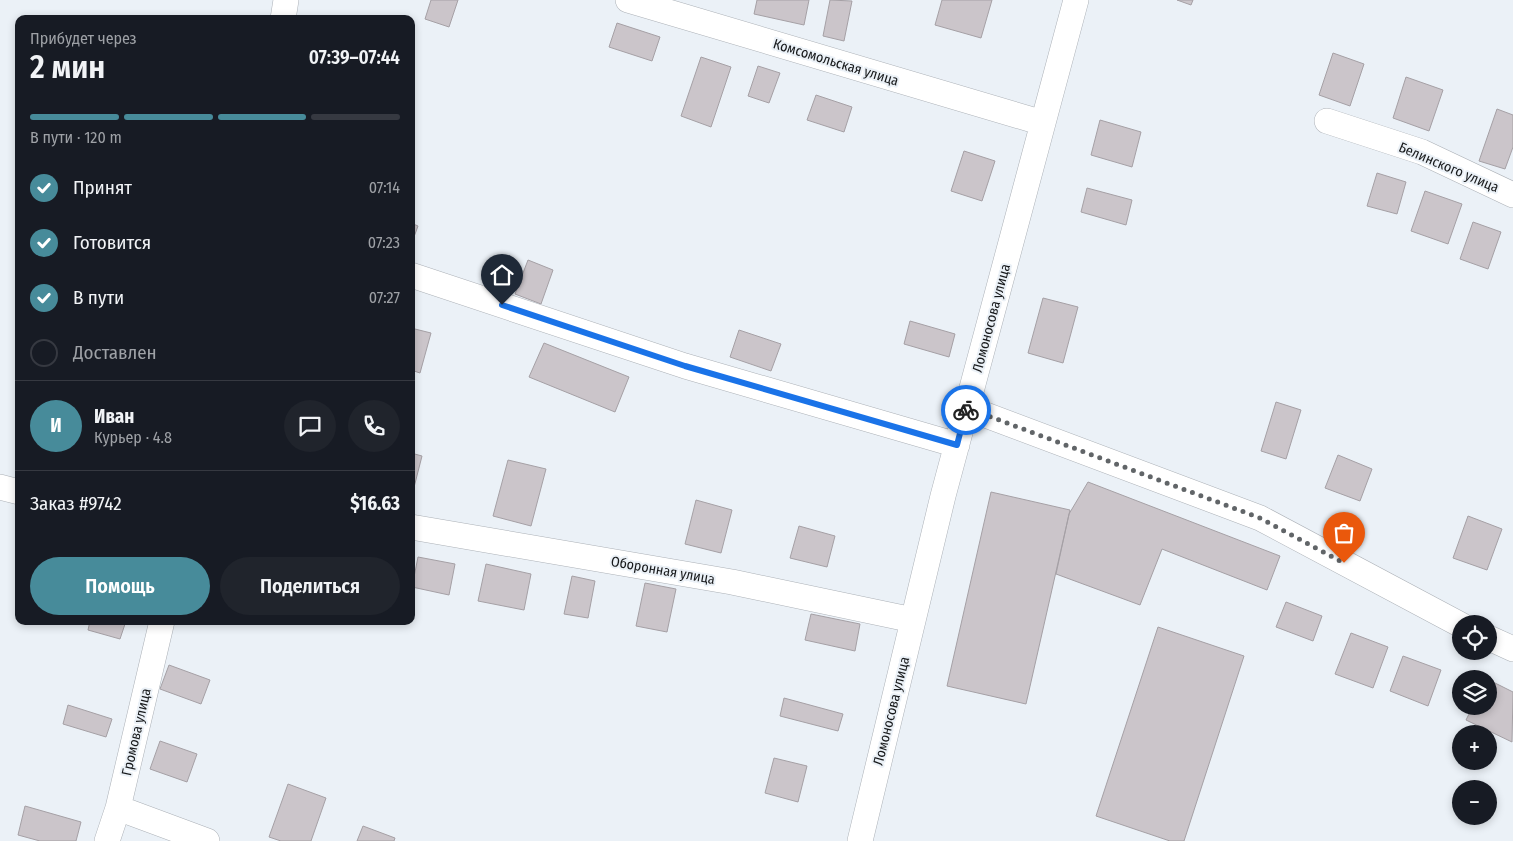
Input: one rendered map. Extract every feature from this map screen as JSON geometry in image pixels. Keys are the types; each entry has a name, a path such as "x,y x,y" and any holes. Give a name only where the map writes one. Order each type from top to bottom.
{"street":[{"path":"284,15 286,0"},
{"name":"Комсомольская улица","path":"628,0 1043,123"},
{"name":"Ломоносова улица","path":"860,841 957,445 1076,0"},
{"name":"Белинского улица","path":"1327,121 1422,152 1513,194"},
{"path":"415,276 685,366 957,445"},
{"path":"967,408 1260,518 1452,620"},
{"path":"0,487 15,491"},
{"name":"Оборонная улица","path":"415,528 732,582 913,620"},
{"name":"Громова улица","path":"107,841 118,808 161,625"},
{"path":"1497,642 1513,649"},
{"path":"118,808 206,841"}],"building":[{"path":"431,0 458,0 449,27 425,19"},
{"path":"757,0 809,0 804,25 754,14"},
{"path":"830,0 852,1 844,41 823,36"},
{"path":"942,0 992,0 981,38 935,25"},
{"path":"1177,0 1193,0 1191,5"},
{"path":"617,23 660,37 652,61 609,47"},
{"path":"1333,53 1364,64 1350,106 1319,95"},
{"path":"701,57 731,67 711,127 681,116"},
{"path":"758,66 780,73 769,103 748,96"},
{"path":"1406,77 1443,90 1429,131 1393,118"},
{"path":"816,95 852,107 844,132 807,120"},
{"path":"1497,109 1513,115 1513,147 1505,169 1479,161"},
{"path":"1100,120 1141,132 1132,167 1091,155"},
{"path":"964,151 995,161 982,201 951,191"},
{"path":"1377,173 1406,182 1397,214 1367,206"},
{"path":"1087,188 1132,200 1126,225 1081,212"},
{"path":"1425,191 1462,204 1448,244 1411,231"},
{"path":"1473,222 1501,232 1488,269 1460,259"},
{"path":"528,260 553,270 541,304 515,294"},
{"path":"1043,298 1078,307 1063,363 1028,353"},
{"path":"910,321 955,334 949,357 904,344"},
{"path":"415,329 431,333 420,373 415,371"},
{"path":"739,330 781,344 771,371 730,357"},
{"path":"544,343 629,377 615,412 529,377"},
{"path":"1276,402 1301,410 1286,459 1261,451"},
{"path":"415,454 422,456 415,483"},
{"path":"1338,455 1372,469 1360,501 1325,488"},
{"path":"508,460 546,469 531,526 493,516"},
{"path":"1088,482 1280,556 1267,590 1162,549 1140,605 1056,574 1069,514"},
{"path":"991,492 1070,510 1026,704 947,686"},
{"path":"696,500 732,510 721,553 685,544"},
{"path":"1468,516 1502,529 1487,570 1453,558"},
{"path":"799,526 835,536 827,567 790,558"},
{"path":"418,557 455,564 449,595 415,588 415,572"},
{"path":"486,564 531,574 524,610 478,601"},
{"path":"572,576 595,581 588,618 564,614"},
{"path":"645,583 676,589 667,632 636,626"},
{"path":"1286,602 1322,616 1313,641 1276,627"},
{"path":"811,614 860,624 855,651 805,640"},
{"path":"89,625 125,625 120,639 88,630"},
{"path":"1158,627 1244,656 1184,841 1170,841 1096,816"},
{"path":"1351,633 1388,647 1373,688 1335,674"},
{"path":"1403,656 1441,670 1428,706 1390,691"},
{"path":"169,665 210,680 201,704 160,689"},
{"path":"1497,684 1513,692 1512,742 1497,735 1497,725 1476,725 1466,720 1468,715 1497,715"},
{"path":"784,698 843,714 838,731 780,716"},
{"path":"68,705 112,719 106,737 63,724"},
{"path":"160,741 197,754 187,782 150,769"},
{"path":"774,758 807,766 798,802 765,793"},
{"path":"288,784 326,798 311,841 281,841 269,837"},
{"path":"25,806 81,822 76,841 40,841 18,835"},
{"path":"363,826 395,838 394,841 357,841"}],"way so far":[{"path":"966,410 967,408 1260,518 1344,563"}],"route":[{"path":"502,305 685,366 957,445 966,410"}]}
